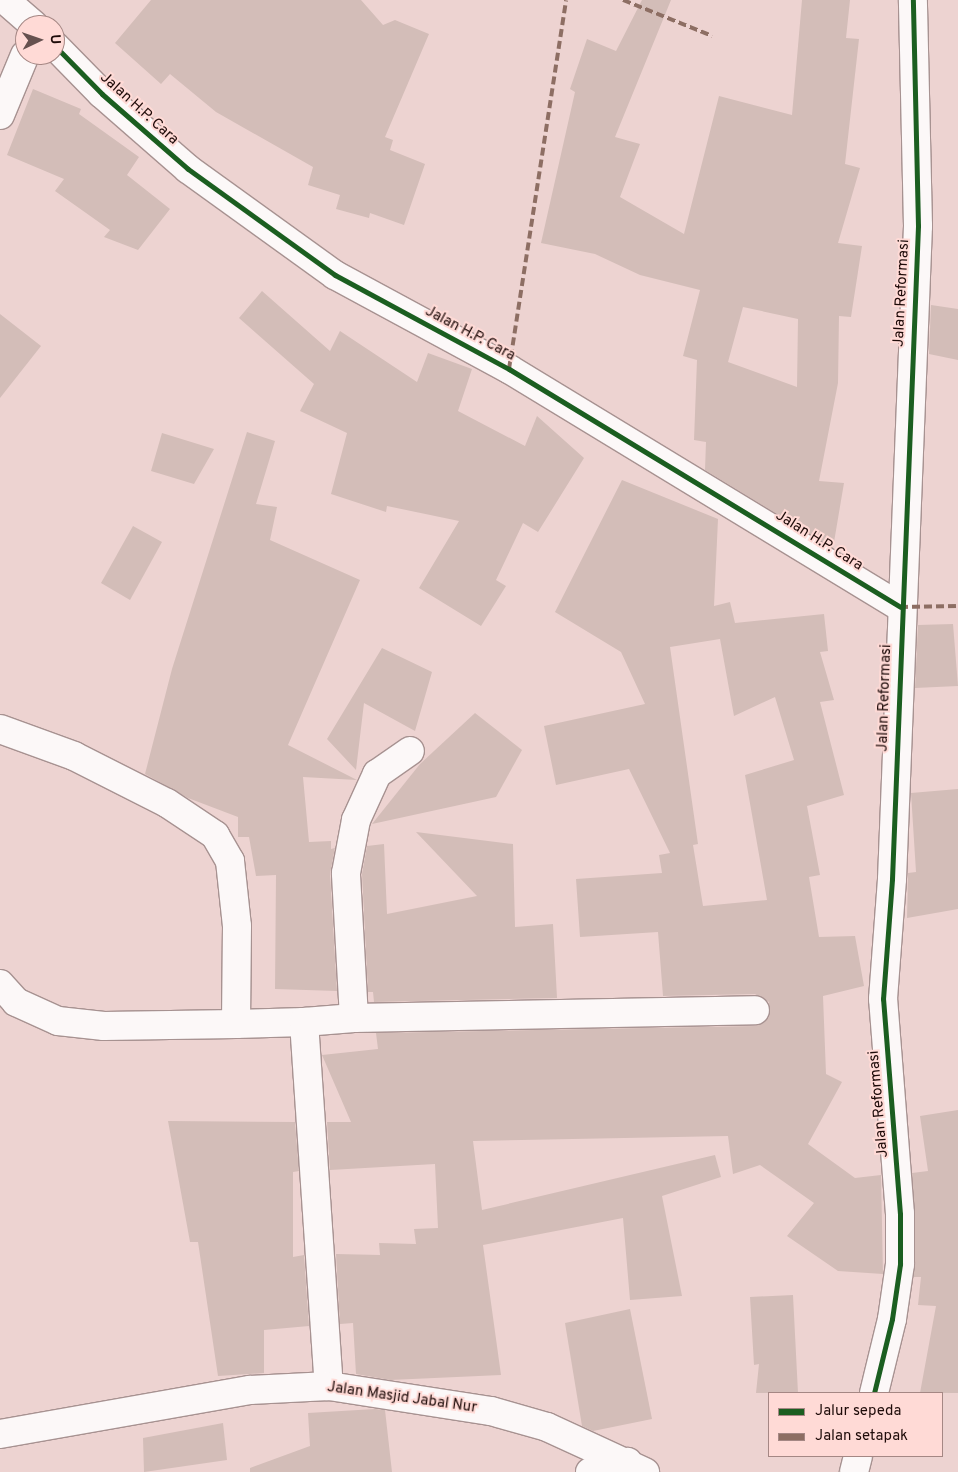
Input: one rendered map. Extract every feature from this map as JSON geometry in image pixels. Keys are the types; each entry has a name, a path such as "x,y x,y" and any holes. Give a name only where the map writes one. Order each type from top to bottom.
{"street":[{"path":"6,0 23,15"},
{"name":"Jalan Reformasi","path":"874,1392 892,1319 900,1264 900,1214 883,999 892,879 900,606 918,226 913,0"},
{"name":"Jalan H.P. Cara","path":"65,56 102,94 188,169 335,275 509,369 900,606"},
{"path":"0,115 21,65"},
{"path":"0,729 74,756 167,803 215,835 230,862 235,891 236,1024"},
{"path":"354,1018 346,873 356,820 377,774 410,751"},
{"path":"0,984 16,1002 58,1021 104,1026 304,1022 354,1018 755,1010"},
{"path":"304,1022 328,1386"},
{"name":"Jalan Masjid Jabal Nur","path":"0,1434 250,1390 328,1386 491,1410 547,1428 637,1467"},
{"path":"854,1472 858,1457"},
{"path":"590,1472 637,1467"}],"building":[{"path":"151,0 361,0 383,25 395,20 429,34 385,137 393,140 390,150 425,164 404,225 370,213 369,218 336,209 340,195 308,185 313,167 216,112 170,74 161,84 115,43"},
{"path":"642,0 671,0 615,137 640,144 620,197 684,234 719,96 792,115 802,0 850,0 846,38 859,39 845,164 860,168 838,243 862,246 851,317 839,316 838,383 819,481 844,483 833,548 705,470 706,442 694,440 697,360 683,356 700,290 640,275 595,254 541,243 575,92 570,89 587,39 616,51","holes":["743,307 798,319 797,387 728,362"]},
{"path":"33,89 81,109 79,114 139,157 127,175 170,209 138,250 104,237 110,230 55,191 64,179 7,155"},
{"path":"262,291 330,351 340,331 417,382 428,353 472,369 458,411 525,446 537,416 584,458 538,532 523,523 496,580 506,586 481,626 419,588 459,521 387,506 386,512 331,494 347,433 300,411 314,384 239,318"},
{"path":"931,305 958,309 958,360 929,354"},
{"path":"0,314 41,346 0,398"},
{"path":"247,432 275,441 256,504 277,507 270,540 360,580 288,745 357,780 303,777 309,842 331,841 331,849 335,848 330,874 337,991 275,989 276,875 256,876 249,837 238,837 238,817 188,798 145,774 172,669"},
{"path":"162,433 214,449 194,484 151,471"},
{"path":"622,480 718,519 714,606 730,602 735,623 824,614 828,651 820,652 834,700 820,702 844,795 807,806 820,875 809,877 819,937 855,936 864,986 823,996 826,1074 842,1082 808,1144 855,1178 881,1175 883,1274 838,1271 787,1236 814,1203 760,1165 733,1174 728,1136 473,1141 482,1210 715,1155 721,1177 662,1196 682,1296 630,1300 623,1218 483,1245 501,1375 390,1380 356,1374 353,1323 340,1324 336,1254 380,1255 379,1243 416,1244 414,1229 438,1228 435,1164 330,1170 327,1122 351,1122 322,1055 378,1049 376,1033 755,1026 769,1017 769,1002 755,994 663,996 658,932 580,937 576,879 662,873 659,855 670,853 629,769 556,785 544,726 645,704 621,652 555,612","holes":["720,639 734,716 775,697 794,760 745,775 767,900 703,906 693,845 698,844 670,647"]},
{"path":"133,526 162,542 130,600 101,583"},
{"path":"953,624 958,686 915,688 918,625"},
{"path":"382,648 432,672 415,731 364,703 356,770 327,739"},
{"path":"475,713 522,750 496,797 372,824 420,764"},
{"path":"958,789 958,909 907,918 908,873 916,872 911,793"},
{"path":"416,832 513,844 515,927 553,924 557,998 374,1002 373,992 368,992 362,874 367,846 384,844 387,914 477,896"},
{"path":"958,1110 958,1393 920,1392 936,1306 918,1305 921,1277 914,1277 912,1173 928,1171 920,1116"},
{"path":"168,1121 295,1122 299,1171 293,1172 293,1257 304,1255 309,1326 264,1330 264,1373 218,1376 198,1242 190,1242"},
{"path":"793,1295 798,1392 756,1393 759,1364 754,1365 750,1297"},
{"path":"630,1309 652,1419 593,1431 582,1426 565,1323"},
{"path":"385,1410 392,1472 250,1472 250,1468 310,1446 308,1413"},
{"path":"223,1423 227,1460 144,1472 143,1438"}],"marked path":[{"path":"509,369 566,0"},
{"path":"623,0 712,36"},
{"path":"900,607 958,606"}],"cycle path":[{"path":"874,1392 892,1319 900,1264 900,1214 883,999 892,879 918,226 913,0"},
{"path":"65,56 102,94 188,169 335,275 509,369 900,607"}]}
